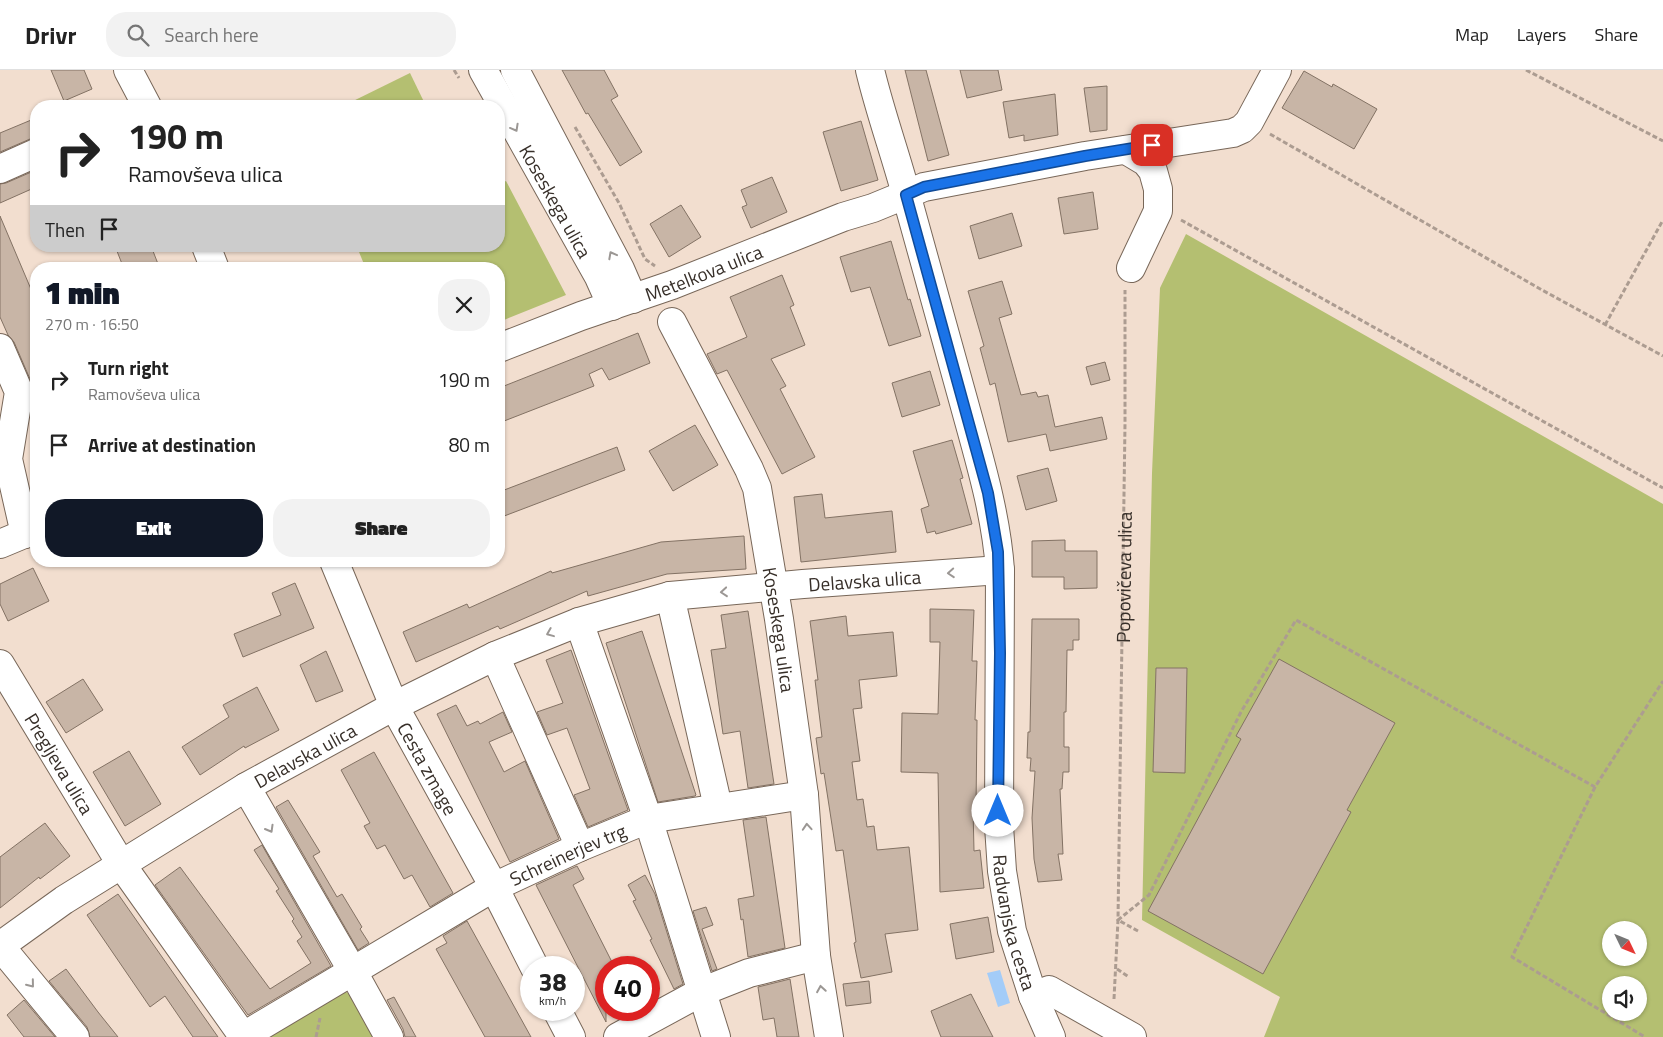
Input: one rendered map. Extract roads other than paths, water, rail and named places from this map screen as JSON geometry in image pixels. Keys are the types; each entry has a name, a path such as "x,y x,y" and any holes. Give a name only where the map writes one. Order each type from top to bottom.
{"street":[{"path":"128,70 144,100"},
{"name":"Koseskega ulica","path":"483,70 500,100"},
{"name":"Koseskega ulica","path":"515,70 620,269 622,303"},
{"name":"Radvanjska cesta","path":"870,70 988,493 1000,570 998,826 1002,871 1012,931 1033,996 1049,1037"},
{"name":"Metelkova ulica","path":"505,346 581,316 672,285 924,187 1085,156 1233,133 1242,129 1248,122 1277,70"},
{"name":"Koseskega ulica","path":"505,110 598,277 622,303"},
{"path":"1126,150 1146,162 1153,171 1158,189 1158,211 1131,268"},
{"path":"0,169 30,156"},
{"name":"Koseskega ulica","path":"672,322 749,468 757,488 779,619 804,795 816,956 829,1037"},
{"path":"0,348 19,392 8,458 30,529"},
{"path":"0,544 30,532"},
{"name":"Cesta zmage","path":"336,567 394,706 494,887 529,956"},
{"name":"Delavska ulica","path":"0,946 64,900 246,787 394,706 495,656 579,622 670,596 1000,570"},
{"path":"670,596 718,807"},
{"path":"579,622 648,819 716,1037"},
{"path":"495,656 580,847"},
{"name":"Pregljeva ulica","path":"0,664 121,864"},
{"path":"246,787 389,1037"},
{"name":"Schreinerjev trg","path":"242,1036 494,887 580,847 648,819 804,795"},
{"path":"121,864 242,1036"},
{"path":"0,946 75,1037"},
{"path":"618,1037 701,992 749,973 816,956"},
{"path":"1033,996 1049,990 1122,1032"},
{"path":"563,1021 571,1037"}],"water":[{"path":"1000,970 1010,1003 998,1007 987,973"}]}
